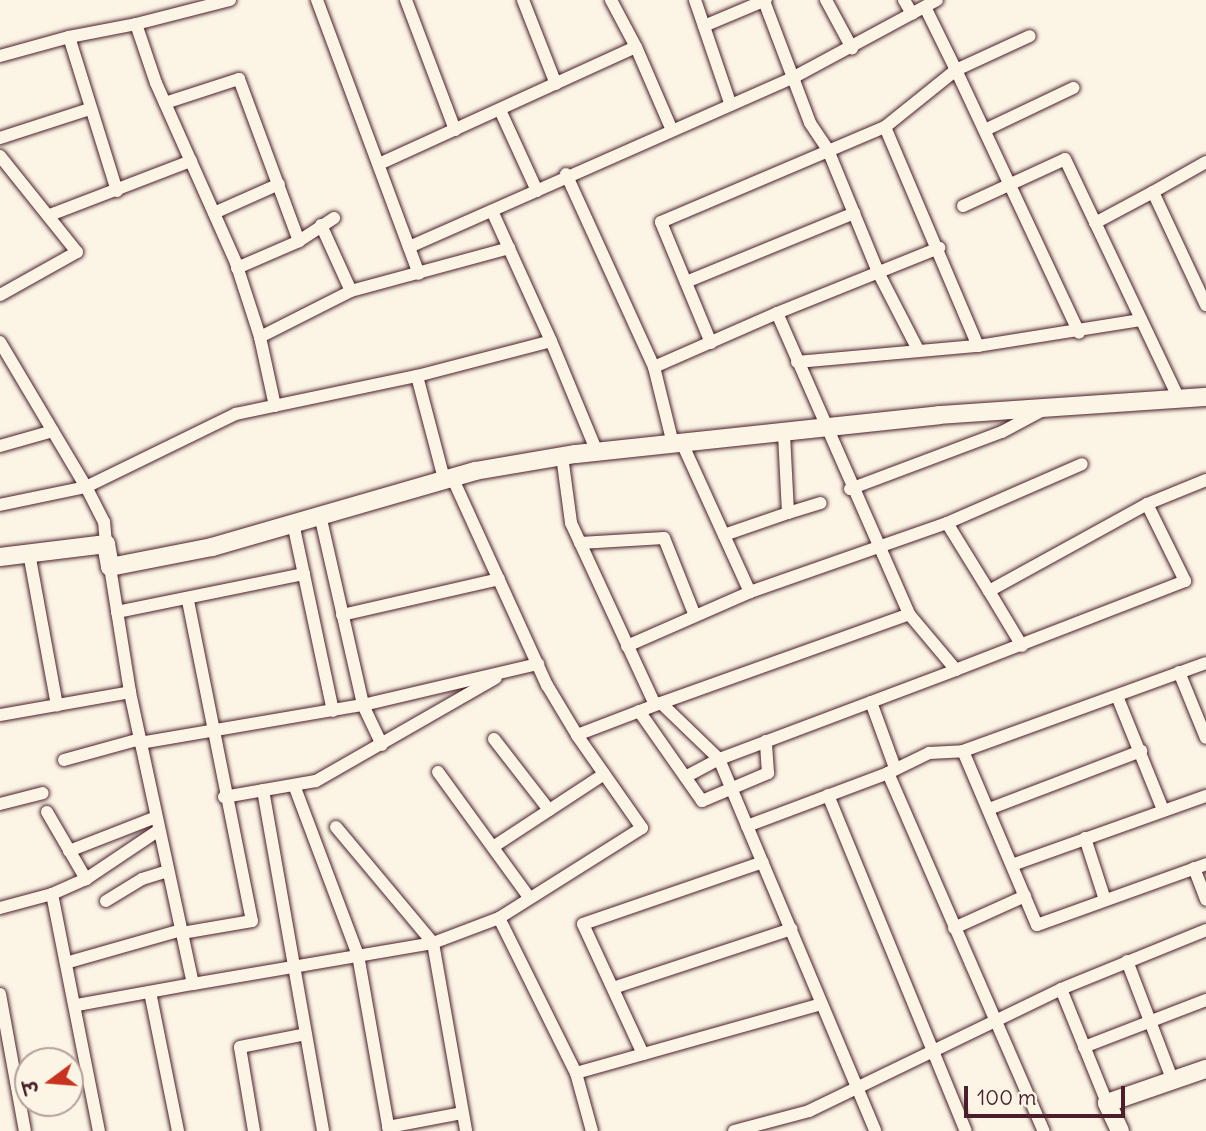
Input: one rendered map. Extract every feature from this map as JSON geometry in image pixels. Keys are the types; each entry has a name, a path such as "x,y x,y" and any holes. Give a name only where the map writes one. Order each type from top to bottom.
{"street":[{"path":"0,56 69,37 136,24 230,0"},
{"path":"317,0 419,274"},
{"path":"406,0 455,130"},
{"path":"523,0 556,84"},
{"path":"611,0 636,47 671,128"},
{"path":"695,0 730,103"},
{"path":"704,26 765,0 796,76 810,123 828,150 878,272 917,348"},
{"path":"826,0 852,48"},
{"path":"904,0 912,14"},
{"path":"409,247 537,191 566,174 796,76 937,0"},
{"path":"925,7 1079,332"},
{"path":"136,24 165,103 237,268 260,337 275,406"},
{"path":"711,343 661,222 885,127 956,70 1030,36"},
{"path":"69,37 117,191"},
{"path":"379,164 636,47"},
{"path":"165,103 239,79 299,241"},
{"path":"985,130 1073,88"},
{"path":"0,138 90,109"},
{"path":"500,110 537,191"},
{"path":"885,127 939,248 978,346"},
{"path":"0,156 77,252 0,295"},
{"path":"963,206 1065,159 1179,399"},
{"path":"50,215 191,161"},
{"path":"1096,223 1206,162"},
{"path":"566,174 654,367 677,444 750,592"},
{"path":"214,213 279,184"},
{"path":"1153,192 1206,305"},
{"path":"492,211 551,341 597,452"},
{"path":"686,282 854,214"},
{"path":"237,268 299,241 334,218"},
{"path":"321,225 351,291"},
{"path":"260,337 351,291 509,248"},
{"path":"654,367 777,313 939,248"},
{"path":"777,313 850,489 909,614 956,670"},
{"path":"797,362 917,348 978,346 1141,320"},
{"path":"0,505 86,487 236,414 417,376 551,341"},
{"path":"0,342 86,487 104,523 130,692 193,984"},
{"path":"77,1005 296,964 433,943 499,918 528,896 642,828 577,735 538,664 448,478 417,376"},
{"path":"110,567 293,523 448,478 562,456 1050,406 1206,397"},
{"path":"850,489 1002,432 1050,406"},
{"path":"0,446 53,431"},
{"path":"784,433 788,513"},
{"path":"562,456 571,523 627,646 658,704 719,759 875,1131"},
{"path":"627,646 750,592 947,523 1082,464"},
{"path":"989,591 1147,504 1206,480"},
{"path":"724,535 820,503"},
{"path":"685,777 719,759 1022,646 1185,581 1147,504"},
{"path":"320,515 363,705 382,745"},
{"path":"293,523 333,711"},
{"path":"947,523 1022,646"},
{"path":"580,543 664,538 695,616"},
{"path":"0,557 106,544"},
{"path":"29,553 57,705"},
{"path":"117,612 188,600 304,574"},
{"path":"342,615 499,579"},
{"path":"69,962 181,932 252,921 210,733 188,600"},
{"path":"577,735 909,614"},
{"path":"747,826 936,752 963,751 1206,663"},
{"path":"64,760 140,741 210,733 363,705 538,664"},
{"path":"224,797 316,781 511,670"},
{"path":"1178,673 1203,724 1206,738"},
{"path":"0,715 130,692"},
{"path":"1117,695 1163,810"},
{"path":"871,702 892,770 954,928 999,1018 1044,1131"},
{"path":"639,711 702,801 768,773 766,741"},
{"path":"494,738 549,810"},
{"path":"963,751 1037,925 1200,866 1206,901"},
{"path":"989,809 1141,751"},
{"path":"438,772 528,896"},
{"path":"493,847 604,774"},
{"path":"294,785 358,955 388,1129 462,1113"},
{"path":"263,790 296,964 323,1131"},
{"path":"0,804 43,793"},
{"path":"828,795 966,1131"},
{"path":"1012,865 1206,796"},
{"path":"47,812 86,879"},
{"path":"69,851 158,823"},
{"path":"0,908 52,894 86,879 158,823"},
{"path":"336,827 433,943 466,1131"},
{"path":"1085,838 1105,900"},
{"path":"643,1054 583,924 763,862"},
{"path":"106,901 142,879 168,871"},
{"path":"52,894 69,962 99,1131"},
{"path":"954,928 1026,896"},
{"path":"499,918 576,1073 592,1131"},
{"path":"613,988 791,929"},
{"path":"734,1131 809,1111 932,1049 1061,989 1206,930"},
{"path":"1127,961 1172,1079"},
{"path":"1061,989 1120,1131"},
{"path":"150,992 178,1131"},
{"path":"0,994 6,1062 25,1131"},
{"path":"1084,1047 1206,1000"},
{"path":"576,1073 822,1004"},
{"path":"254,1131 240,1047 306,1034"},
{"path":"1107,1102 1206,1069"}]}
